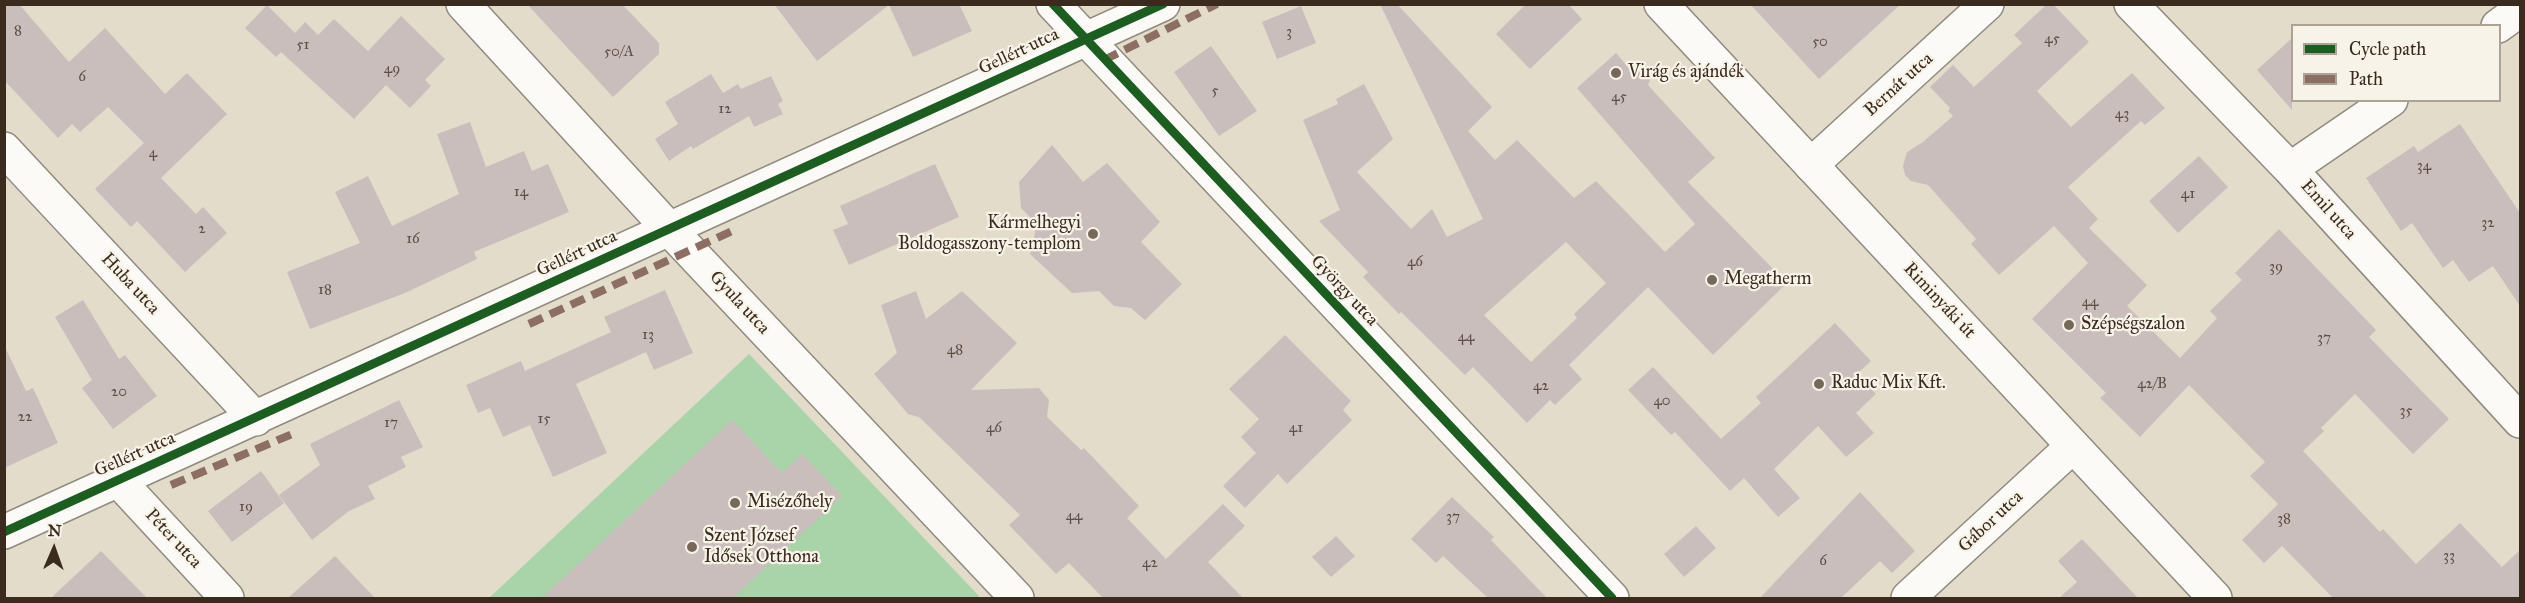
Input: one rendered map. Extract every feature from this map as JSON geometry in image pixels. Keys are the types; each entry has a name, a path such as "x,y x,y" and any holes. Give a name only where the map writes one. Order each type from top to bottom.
{"street":[{"name":"Gyula utca","path":"464,4 670,230 1017,598"},
{"name":"György utca","path":"1053,4 1612,598"},
{"name":"Gellért utca","path":"4,532 1163,4"},
{"name":"Riminyáki út","path":"1661,4 2215,598"},
{"name":"Bernát utca","path":"1811,165 1987,4"},
{"name":"Emil utca","path":"2131,4 2290,169 2519,417"},
{"path":"2501,24 2520,9"},
{"path":"2290,169 2388,102"},
{"name":"Huba utca","path":"4,149 256,419"},
{"name":"Gábor utca","path":"1908,598 2073,446"},
{"name":"Péter utca","path":"118,480 227,598"}],"green space":[{"path":"749,354 979,596 977,598 489,598"}],"building":[{"path":"4,4 19,4 69,62 105,28 165,94 187,73 227,114 161,178 196,214 203,207 227,233 185,272 137,221 131,227 95,189 144,143 108,107 80,132 72,124 58,138 4,80"},
{"path":"527,4 622,4 659,43 659,54 613,97"},
{"path":"774,4 959,4 972,31 913,57 889,5 817,61"},
{"path":"1380,4 1397,4 1492,107 1468,131 1495,160 1517,140 1574,198 1596,181 1665,252 1695,224 1577,88 1616,53 1632,72 1653,71 1648,85 1715,158 1688,182 1787,283 1713,355 1648,287 1569,365 1582,379 1555,405 1550,400 1527,423 1473,367 1465,375 1401,312 1399,314 1363,277 1368,272 1319,221 1340,210 1303,120 1338,104 1336,99 1364,84 1393,139 1357,172 1411,229 1432,209 1447,237 1483,219","holes":["1566,242 1606,283 1574,314 1577,318 1531,362 1484,315"]},
{"path":"1526,4 1568,4 1582,19 1530,69 1496,34"},
{"path":"1750,4 1901,4 1819,79"},
{"path":"2047,4 2053,4 2089,42 2037,91 2071,127 2132,73 2165,108 2145,125 2141,121 2068,187 2098,219 2089,228 2147,285 2127,306 2180,358 2217,318 2210,311 2242,280 2235,273 2279,229 2376,330 2369,337 2449,419 2413,454 2355,394 2321,428 2324,431 2303,451 2380,532 2383,529 2416,564 2460,523 2502,567 2520,550 2520,598 2333,598 2282,546 2264,563 2242,540 2278,504 2250,476 2265,462 2189,385 2140,437 2100,398 2106,393 2032,319 2088,263 2054,226 1999,275 1971,244 1976,239 1928,185 1911,181 1905,175 1903,166 1907,152 1923,142 1953,116 1948,111 1950,108 1930,87 1953,65 1974,87 2022,43 2014,35"},
{"path":"267,5 295,33 305,22 318,35 334,19 368,51 401,16 445,59 425,80 431,86 410,108 386,85 354,119 281,52 276,57 245,28"},
{"path":"1301,6 1316,43 1277,59 1262,22"},
{"path":"2291,39 2292,110 2257,70"},
{"path":"1211,46 1257,111 1219,136 1174,72"},
{"path":"711,74 723,93 738,84 741,89 771,76 783,101 778,104 783,114 754,127 749,116 693,149 691,146 669,161 655,139 678,124 665,102"},
{"path":"470,122 486,167 524,151 532,171 548,164 569,212 474,252 477,259 405,293 310,329 287,272 360,243 335,192 368,176 392,226 459,194 437,134"},
{"path":"2460,124 2520,213 2520,306 2493,266 2469,282 2453,260 2443,268 2412,223 2401,231 2366,178 2414,146 2418,152"},
{"name":"Kármelhegyi Boldogasszony-templom","path":"1052,145 1083,182 1107,163 1160,222 1141,242 1182,284 1145,320 1131,308 1114,306 1099,291 1072,293 1030,254 1037,224 1021,208 1019,182"},
{"path":"2199,156 2228,187 2178,233 2149,201"},
{"path":"935,164 959,217 849,265 833,230 848,224 840,206"},
{"path":"665,290 693,353 654,370 646,352 576,384 607,453 553,477 530,425 503,437 490,408 478,413 466,385 521,361 525,371 611,332 604,317"},
{"path":"916,291 926,319 962,291 1017,343 971,390 1039,388 1049,400 1047,417 1081,450 1084,448 1139,506 1127,518 1166,559 1223,504 1245,526 1208,562 1243,598 1103,598 1069,563 1056,574 1009,525 1020,515 919,417 908,414 874,374 897,353 881,305"},
{"path":"83,300 119,359 125,355 157,396 113,429 82,388 92,380 55,317"},
{"path":"1835,323 1871,361 1857,374 1876,394 1856,413 1874,433 1846,457 1818,426 1774,469 1800,498 1778,517 1744,478 1730,491 1675,432 1671,435 1628,390 1653,367 1721,439 1761,403 1756,397"},
{"path":"1285,335 1351,401 1343,410 1352,420 1287,484 1278,474 1245,508 1223,486 1256,453 1241,437 1259,419 1229,389"},
{"path":"4,345 26,391 33,388 58,443 4,468"},
{"path":"399,400 423,447 401,457 406,467 368,486 375,499 349,511 312,540 279,495 320,465 310,444"},
{"name":"Szent József Idősek Otthona","path":"732,420 782,473 802,454 842,496 733,598 542,598"},
{"path":"261,471 284,503 232,542 208,511"},
{"path":"1860,492 1915,551 1892,573 1880,561 1841,598 1760,598"},
{"path":"1452,497 1494,537 1491,540 1547,598 1488,598 1443,556 1436,563 1411,539"},
{"path":"1696,526 1716,548 1684,577 1664,554"},
{"path":"1336,536 1355,556 1331,577 1312,557"},
{"path":"2082,539 2138,598 2059,598 2077,582 2058,561"},
{"path":"101,551 147,598 51,598"},
{"path":"335,556 375,598 288,598"}],"marked path":[{"path":"1104,60 1217,4"},
{"path":"529,324 732,231"},
{"path":"171,485 297,432"}],"cycle path":[{"path":"1053,4 1612,598"},
{"path":"4,532 1163,4"}],"place":[{"name":"Virág és ajándék","path":"1616,73"},
{"name":"Kármelhegyi Boldogasszony-templom","path":"1093,234"},
{"name":"Megatherm","path":"1712,280"},
{"name":"Szépségszalon","path":"2069,325"},
{"name":"Raduc Mix Kft.","path":"1819,384"},
{"name":"Misézőhely","path":"735,503"},
{"name":"Szent József Idősek Otthona","path":"692,547"}]}
